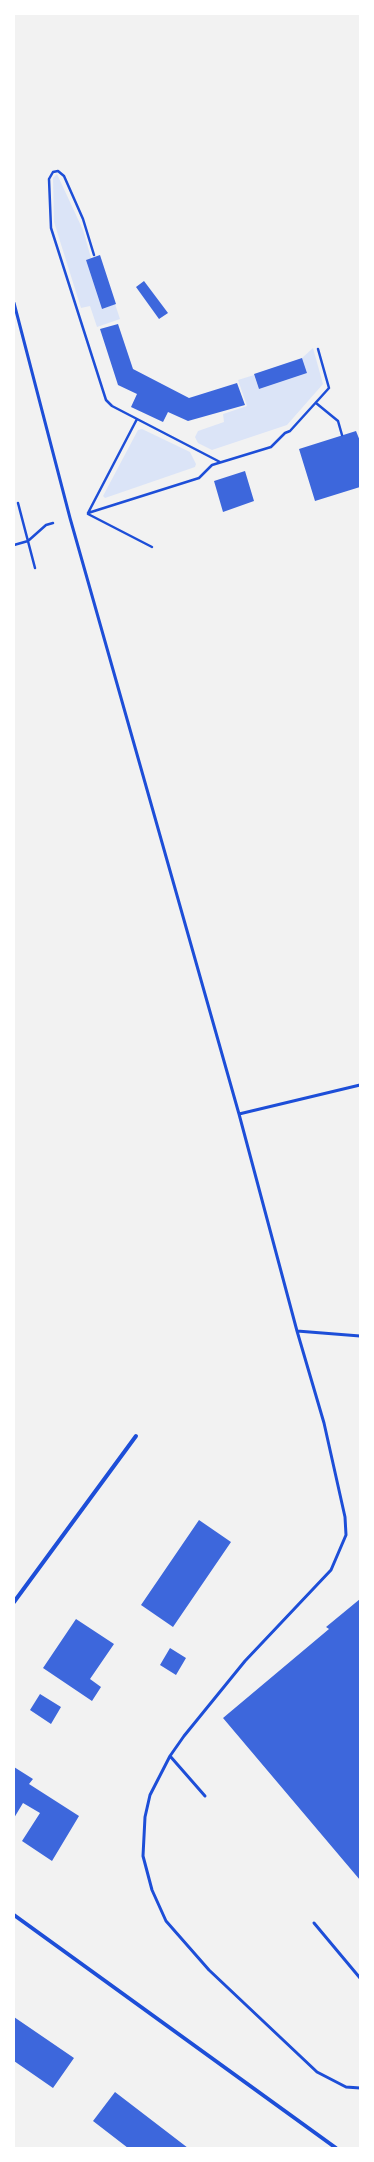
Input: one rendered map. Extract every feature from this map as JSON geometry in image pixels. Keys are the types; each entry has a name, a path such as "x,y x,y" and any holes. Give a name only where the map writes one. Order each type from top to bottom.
{"street":[{"path":"14,1602 136,1436"},
{"path":"14,1915 336,2148"}],"lane":[{"path":"14,303 72,526 239,1114 297,1331 324,1423 345,1517 346,1536 331,1570 245,1661 170,1756 150,1796 142,1839 147,1875 163,1915 209,1970 317,2072 346,2086 360,2088"},
{"path":"239,1114 360,1085"},
{"path":"297,1331 360,1336"},
{"path":"170,1756 205,1796"},
{"path":"314,1923 360,1978"}],"path":[{"path":"94,255 83,219 64,176 58,171 53,172 49,179 51,228 103,394 112,406 220,462"},
{"path":"88,514 199,478 212,465 271,447 284,433 290,431 329,388 318,349"},
{"path":"316,403 338,422 342,436"},
{"path":"88,514 137,419"},
{"path":"18,503 35,568"},
{"path":"88,514 152,547"},
{"path":"14,545 28,541 46,525 53,523"}],"shaded area":[{"path":"57,174 83,230 91,258 86,260 102,309 115,304 120,319 97,327 90,306 81,308 54,222 53,178"},
{"path":"313,348 323,384 287,425 212,450 198,443 195,437 198,431 224,422 223,414 247,406 238,380 254,375 259,389 307,373 302,358"},
{"path":"142,429 190,452 196,464 195,467 105,498 103,496 138,430"}],"building":[{"path":"100,255 116,304 102,309 86,260"},
{"path":"144,281 168,313 159,319 136,287"},
{"path":"118,324 133,369 189,398 237,383 245,405 188,421 168,412 163,422 131,407 137,394 118,385 100,329"},
{"path":"302,358 307,373 259,389 254,374"},
{"path":"356,431 360,441 360,487 315,501 299,449"},
{"path":"245,471 254,501 223,512 214,481"},
{"path":"199,1520 231,1542 173,1627 141,1605"},
{"path":"360,1599 360,1880 223,1718 329,1629 326,1627"},
{"path":"76,1619 114,1644 90,1679 101,1687 92,1701 43,1668"},
{"path":"170,1648 186,1658 176,1675 160,1665"},
{"path":"40,1694 61,1707 51,1724 30,1710"},
{"path":"14,1767 33,1779 29,1784 79,1816 52,1861 22,1841 40,1813 23,1803 14,1818"},
{"path":"14,2017 74,2058 53,2088 14,2061"},
{"path":"115,2092 188,2148 128,2148 93,2121"}]}
